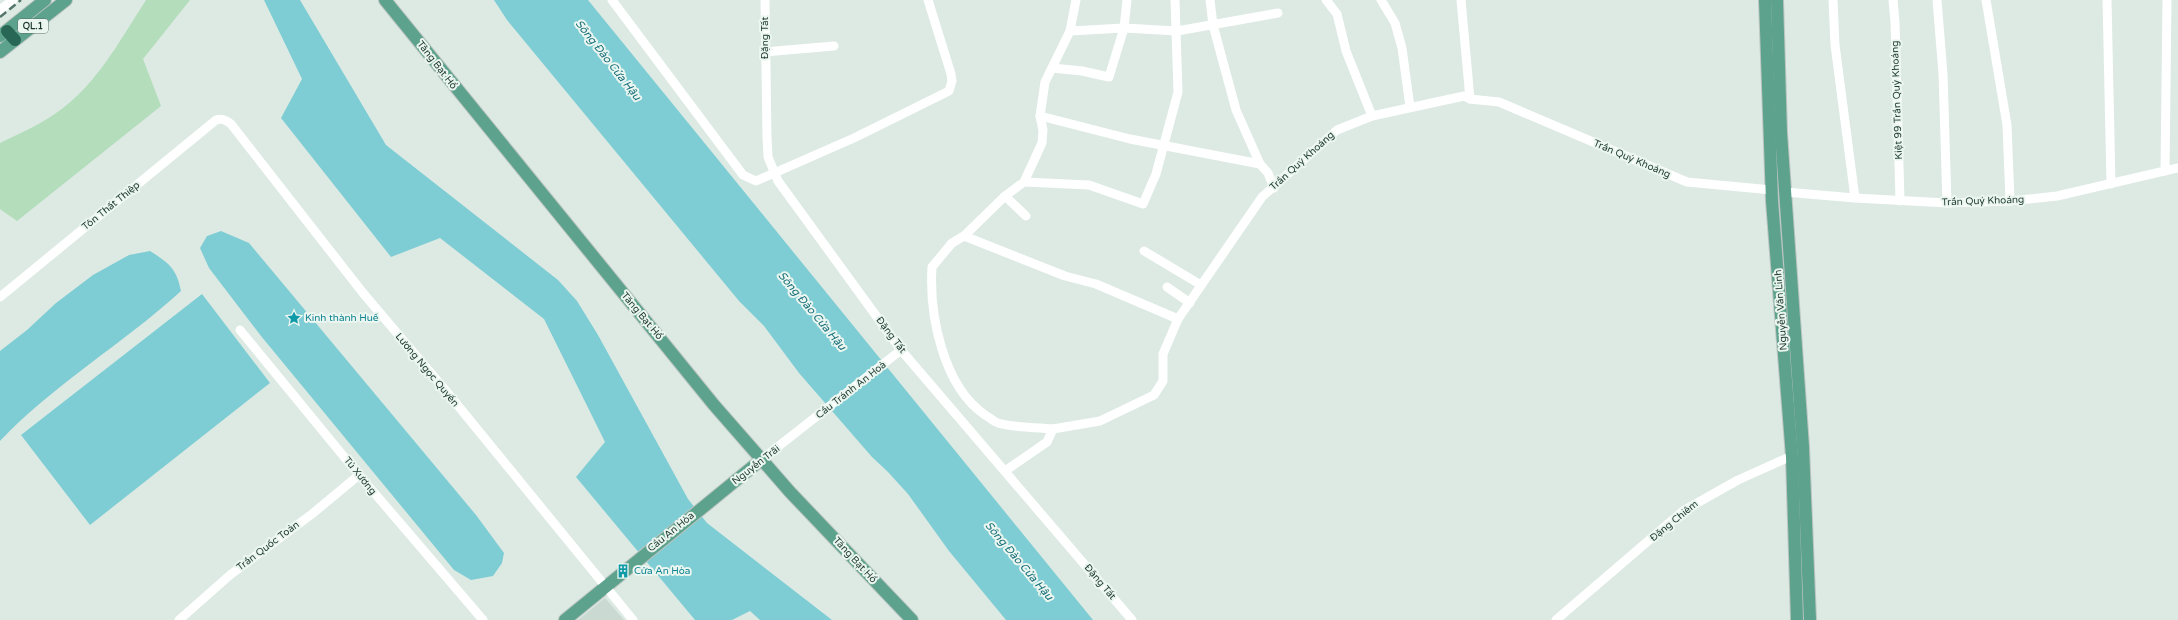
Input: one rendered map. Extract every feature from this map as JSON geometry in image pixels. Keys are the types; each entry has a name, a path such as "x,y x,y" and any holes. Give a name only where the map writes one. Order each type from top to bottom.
{"main road":[{"name":"QL.1","path":"0,52 7,36 45,0"},
{"name":"QL.1","path":"7,36 66,0"},
{"name":"Tăng Bạt Hổ","path":"385,0 522,171 761,460 912,620"},
{"name":"Nguyễn Văn Linh","path":"1765,0 1772,190 1792,457 1798,620"},
{"name":"Nguyễn Văn Linh","path":"1777,0 1785,192 1805,446 1810,620"},
{"path":"1772,190 1785,192"},
{"name":"Nguyễn Trãi","path":"700,508 761,460"},
{"name":"Cầu An Hòa","path":"606,586 700,508"},
{"path":"565,620 606,586"}],"street":[{"path":"0,10 13,0"},
{"path":"612,0 743,174 756,181 854,138 949,91 952,81 951,74 928,0"},
{"name":"Đặng Tất","path":"764,0 764,52 768,157 774,173 901,350 1132,620"},
{"path":"1076,0 1070,31 1045,82 1040,116 1043,130 1042,143 1024,182 1089,185 1143,204 1156,174 1178,92 1175,0"},
{"path":"1052,68 1082,71 1109,77 1124,28 1127,0"},
{"path":"1210,0 1214,25 1236,110 1260,164 1268,173 1274,188"},
{"path":"1326,0 1337,14 1346,51 1372,116"},
{"path":"1381,0 1395,23 1400,42 1410,107"},
{"path":"1461,0 1470,100"},
{"path":"1833,0 1836,45 1855,198"},
{"name":"Kiệt 99 Trần Quý Khoáng","path":"1892,0 1895,22 1900,201"},
{"path":"1937,0 1943,74 1947,203"},
{"path":"1986,0 2007,125 2010,201"},
{"path":"2107,0 2111,184"},
{"path":"2165,171 2167,0"},
{"path":"1070,31 1124,28 1177,31 1278,13"},
{"path":"764,52 834,46"},
{"name":"Trần Quý Khoáng","path":"1024,182 1005,196 964,236 952,243 932,267 933,306 943,352 954,381 976,408 997,423 1053,429 1100,421 1126,410 1154,395 1163,381 1163,354 1178,319 1262,197 1274,188 1337,130 1372,116 1464,96 1470,100 1499,102 1687,182 1772,190"},
{"path":"1040,116 1130,140 1164,145 1260,164"},
{"name":"Tôn Thất Thiệp","path":"0,297 216,120 223,119"},
{"name":"Lương Ngọc Quyến","path":"223,119 231,124 362,293 633,620"},
{"name":"Trần Quý Khoáng","path":"1785,192 1855,198 1947,203 2010,201 2058,196 2178,168"},
{"path":"1005,196 1026,216"},
{"path":"964,236 1065,276 1096,284 1178,319"},
{"path":"1144,251 1202,285"},
{"path":"1167,287 1190,303"},
{"name":"Tú Xương","path":"240,330 359,475 483,620"},
{"name":"Cầu Tránh An Hoà","path":"811,421 901,350"},
{"name":"Nguyễn Trãi","path":"761,460 811,421"},
{"path":"1006,472 1047,442 1053,429"},
{"name":"Đặng Chiêm","path":"1556,620 1683,511 1738,480 1792,457 1805,446"},
{"name":"Trần Quốc Toản","path":"179,620 230,575 312,514 359,475"}],"shaded area":[{"path":"605,598 624,620 578,620"}],"green space":[{"path":"146,0 190,0 143,59 161,106 17,221 0,209 0,143 31,128 51,116 78,95 106,62"}],"water":[{"path":"264,0 300,0 386,145 558,280 577,301 598,335 688,499 707,523 832,620 760,620 750,611 732,620 695,620 576,477 605,442 544,319 440,238 391,257 281,118 302,79"},
{"name":"Sông Đào Cửa Hậu","path":"494,0 588,0 1093,620 1006,620 949,551 908,494 872,457 799,373 764,326 739,301 507,20"},
{"path":"221,231 249,243 476,515 504,553 502,563 493,576 471,580 454,570 261,336 209,268 200,248 207,236"},
{"path":"150,251 171,267 177,277 181,291 136,329 43,401 0,441 0,351 27,330 56,303 93,275 129,255"},
{"path":"202,294 270,383 90,525 21,435"}],"railway":[{"path":"0,17 21,0"}],"place":[{"name":"Kinh thành Huế","path":"294,318"},
{"name":"Cửa An Hòa","path":"623,571"}]}
